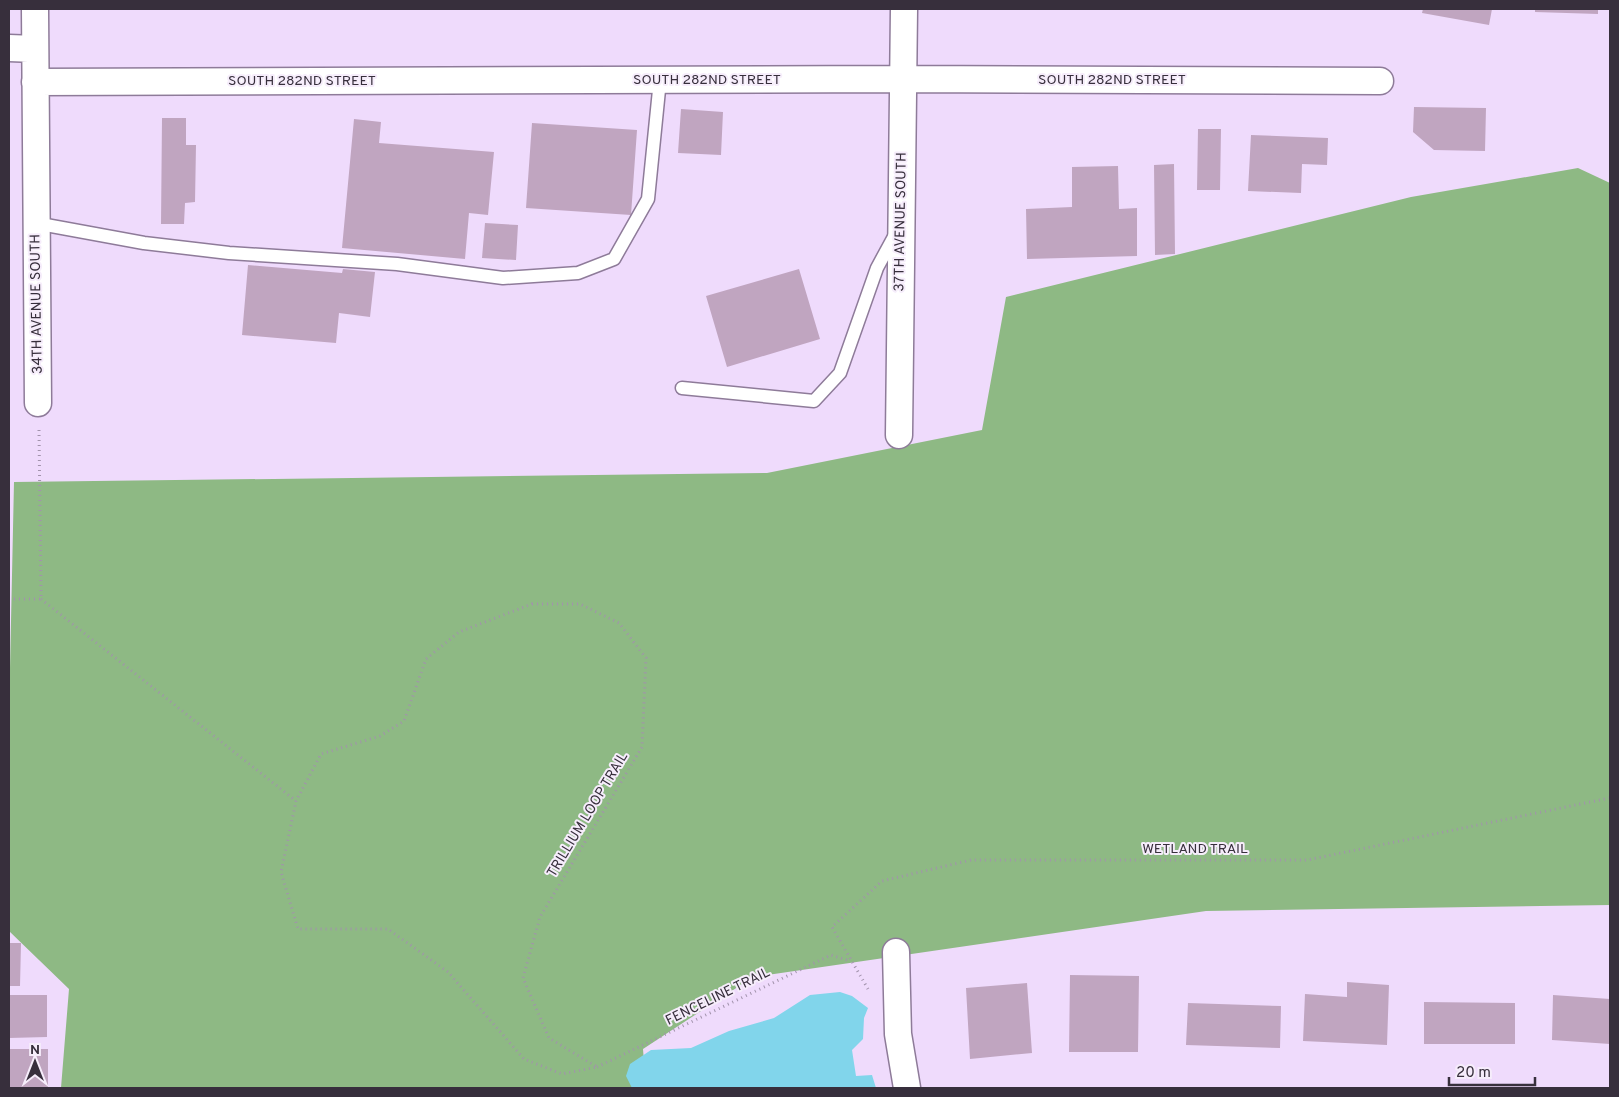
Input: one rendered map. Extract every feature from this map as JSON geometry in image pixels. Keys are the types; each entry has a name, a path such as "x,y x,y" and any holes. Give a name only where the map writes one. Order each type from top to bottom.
{"street":[{"name":"34TH AVENUE SOUTH","path":"35,9 35,223 38,403"},
{"name":"37TH AVENUE SOUTH","path":"899,435 904,9"},
{"path":"9,48 35,49"},
{"name":"SOUTH 282ND STREET","path":"35,82 902,79 1380,82"},
{"path":"896,952 898,1034 903,1076 907,1088"}],"lane":[{"path":"35,223 153,244 229,252 397,264 503,278 578,273 614,259 648,199 660,80"},
{"path":"682,388 814,402 840,373 877,268 901,225"}],"path":[{"path":"38,403 41,599"},
{"path":"9,599 41,599 296,801"},
{"name":"TRILLIUM LOOP TRAIL","path":"532,604 580,604 619,623 646,658 642,747 540,917 523,978 549,1038 597,1067 562,1074 524,1059 448,972 388,929 298,929 281,872 296,801 321,754 380,736 404,721 426,660 459,632 532,604"},
{"name":"WETLAND TRAIL","path":"850,961 832,927 882,881 971,860 1307,860 1610,798"},
{"name":"FENCELINE TRAIL","path":"597,1067 831,955 850,961"}],"green space":[{"path":"1578,168 1610,183 1610,905 1206,911 753,977 643,1049 646,1088 61,1088 69,989 9,931 9,715 14,482 767,473 982,430 1006,297 1411,197"}],"water":[{"path":"840,992 852,996 868,1008 864,1018 863,1039 852,1050 856,1076 872,1075 876,1088 632,1088 626,1076 630,1064 651,1050 691,1048 729,1031 774,1018 810,995"}],"building":[{"path":"1423,9 1492,9 1489,25 1422,13"},
{"path":"1535,9 1598,9 1598,14 1535,12"},
{"path":"1414,107 1486,108 1485,151 1434,150 1413,132"},
{"path":"681,109 723,112 721,155 678,153"},
{"path":"162,118 186,118 186,145 196,145 195,202 185,203 184,224 161,224"},
{"path":"354,119 381,122 379,143 494,152 488,215 469,213 465,259 342,248"},
{"path":"532,123 637,130 631,215 526,208"},
{"path":"1198,129 1221,129 1220,190 1197,190"},
{"path":"1251,135 1328,138 1327,165 1302,164 1301,193 1248,191"},
{"path":"1174,164 1175,254 1155,255 1154,165"},
{"path":"1118,166 1119,209 1137,208 1137,256 1027,259 1026,209 1072,207 1072,167"},
{"path":"485,223 518,225 516,260 482,258"},
{"path":"248,265 342,273 343,269 375,272 370,317 339,313 336,343 242,335"},
{"path":"799,269 820,339 727,367 706,296"},
{"path":"9,943 21,943 20,986 9,986"},
{"path":"1070,975 1139,976 1138,1052 1069,1052"},
{"path":"1347,982 1389,985 1387,1045 1303,1041 1305,994 1347,997"},
{"path":"1027,983 1032,1053 970,1059 966,988"},
{"path":"9,995 47,995 47,1037 9,1038"},
{"path":"1553,995 1610,999 1610,1044 1552,1040"},
{"path":"1424,1002 1515,1003 1515,1044 1424,1044"},
{"path":"1188,1003 1281,1006 1280,1048 1186,1045"},
{"path":"9,1049 48,1049 48,1088 9,1088"}]}
